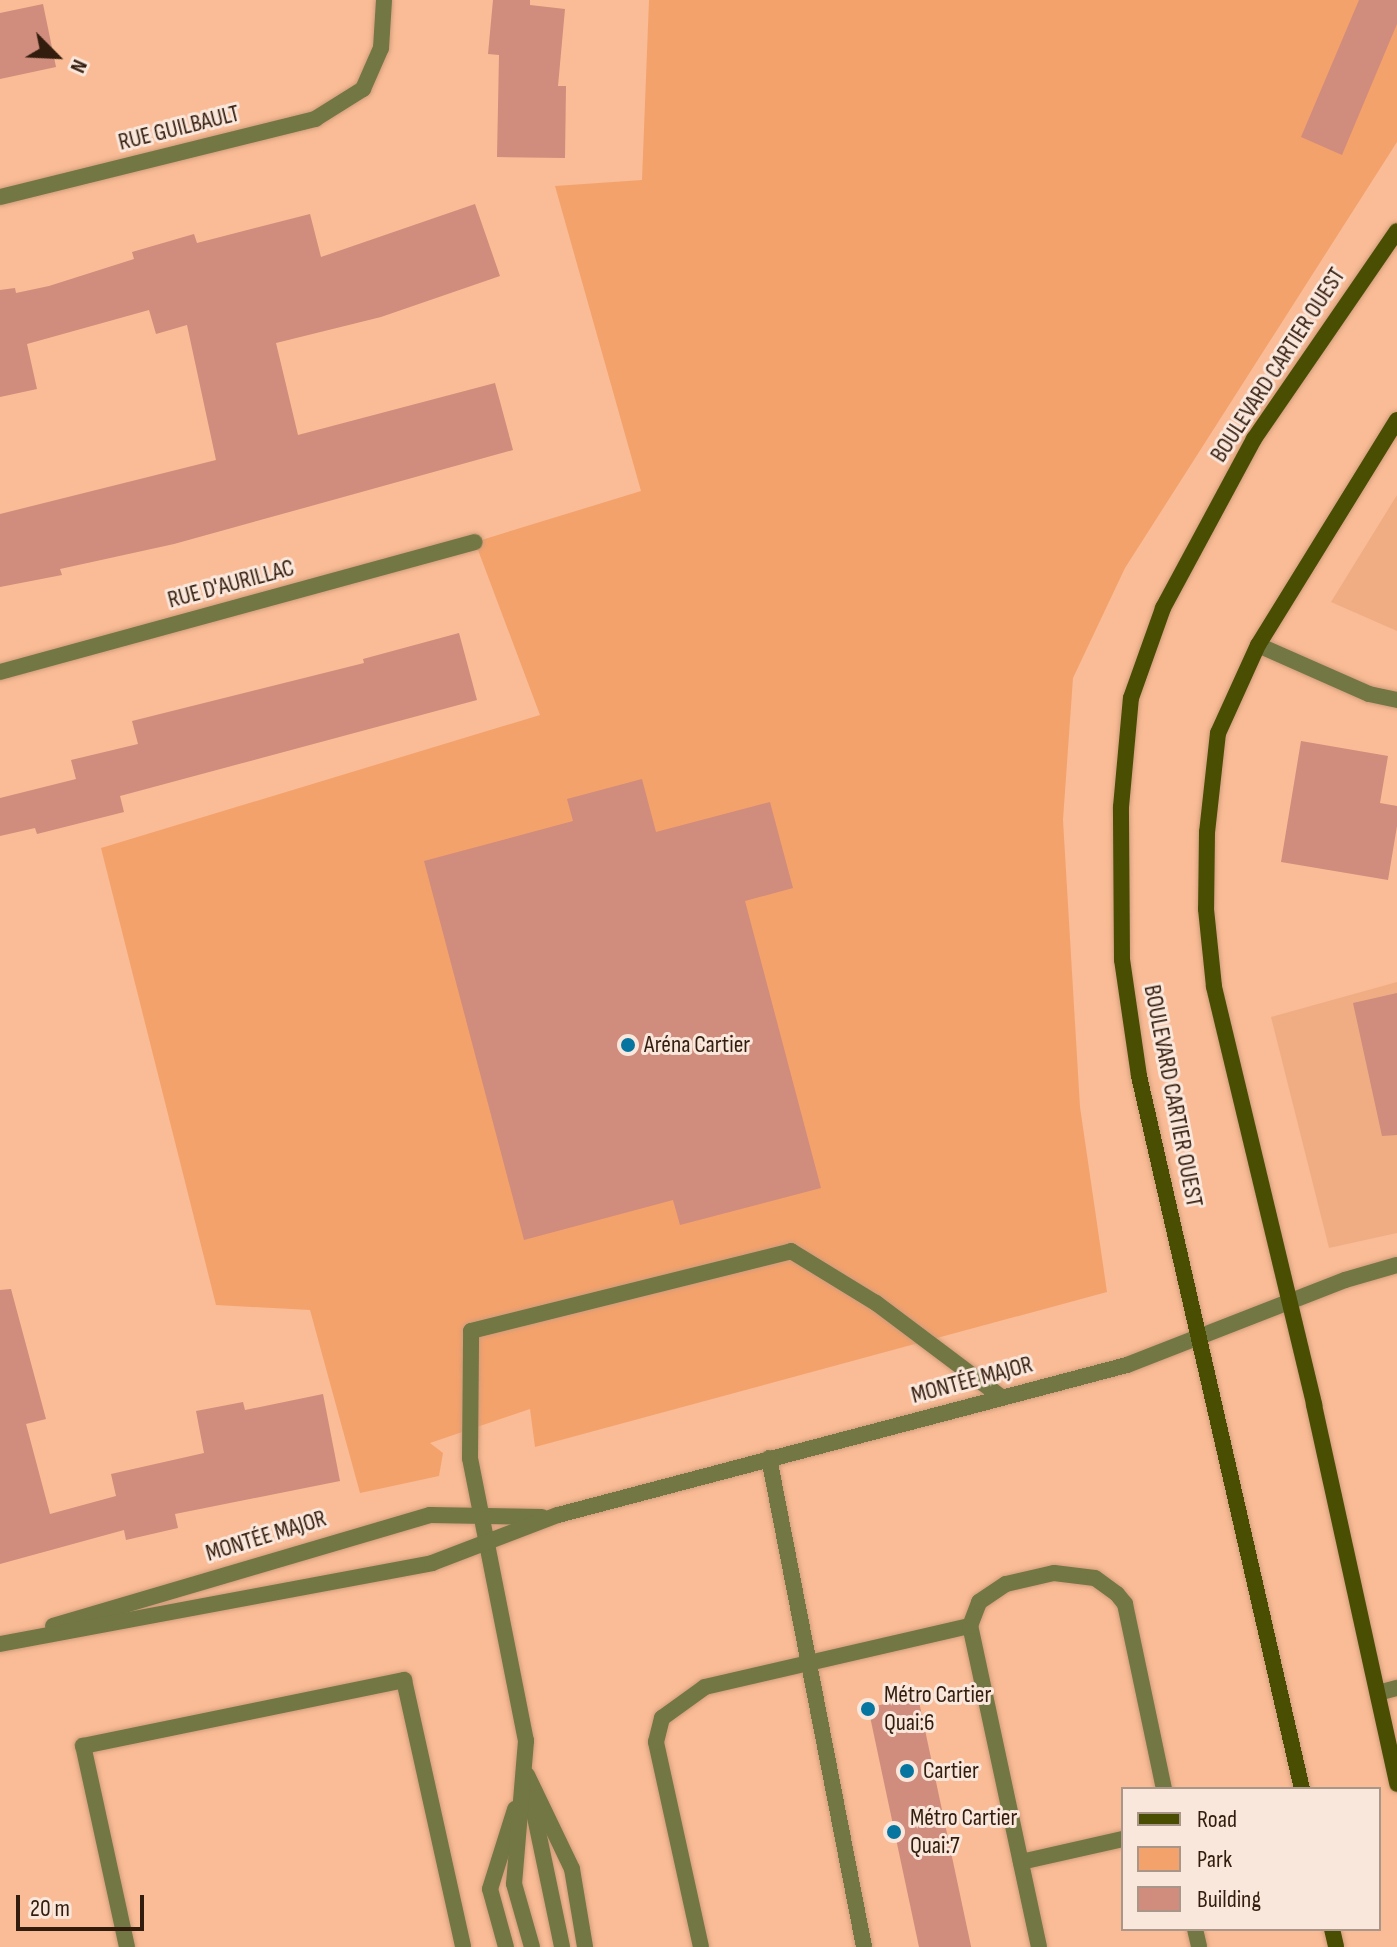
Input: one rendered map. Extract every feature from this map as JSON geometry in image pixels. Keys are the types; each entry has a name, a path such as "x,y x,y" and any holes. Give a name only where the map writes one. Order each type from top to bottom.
{"street":[{"name":"RUE GUILBAULT","path":"0,197 315,119 363,89 381,48 384,0"},
{"name":"BOULEVARD CARTIER OUEST","path":"1302,1787 1139,1076 1122,960 1121,807 1131,698 1163,608 1254,439 1397,231"},
{"path":"1397,420 1258,645 1218,733 1207,832 1206,909 1214,987 1290,1304 1397,1784"},
{"name":"RUE D'AURILLAC","path":"0,672 475,542"},
{"path":"1258,645 1369,694 1397,700"},
{"path":"562,1947 527,1773 524,1729 470,1458 475,1405 471,1331 791,1251 876,1303 1000,1396"},
{"name":"MONTÉE MAJOR","path":"0,1643 354,1581 432,1563 551,1518 1000,1396 1127,1365 1345,1280 1397,1265"},
{"path":"769,1458 864,1947"},
{"name":"MONTÉE MAJOR","path":"0,1643 344,1537 441,1513 551,1518"},
{"path":"1039,1947 970,1626 979,1602 990,1592 1029,1577 1077,1573 1107,1585 1125,1604 1164,1787"},
{"path":"701,1947 657,1728 682,1699 705,1687 970,1626"},
{"path":"127,1947 83,1746 404,1680 463,1947"},
{"path":"1378,1693 1397,1688"},
{"path":"506,1947 490,1889 527,1773"},
{"path":"527,1773 514,1884 532,1947"},
{"path":"527,1773 572,1869 585,1947"},
{"path":"1021,1862 1121,1839"}],"shaded area":[{"path":"1397,495 1397,631 1331,602"},
{"path":"1397,982 1397,1233 1329,1248 1271,1017"}],"green space":[{"path":"649,0 1397,0 1397,142 1125,568 1073,678 1063,820 1080,1107 1107,1292 535,1447 530,1409 430,1443 443,1453 439,1476 360,1493 310,1310 216,1305 101,848 540,715 475,542 641,491 555,186 642,180"}],"building":[{"path":"493,0 530,0 530,5 565,9 558,86 566,86 565,158 497,157 499,55 488,54"},
{"path":"1359,0 1397,0 1397,24 1342,155 1301,137"},
{"path":"43,4 56,67 0,79 0,13"},
{"path":"475,204 500,276 381,317 276,343 298,435 495,383 513,450 174,544 60,569 62,575 0,587 0,514 216,460 187,325 156,334 149,310 27,344 37,389 0,397 0,290 15,288 16,293 49,286 134,259 132,252 194,234 197,243 310,214 321,257"},
{"path":"459,633 477,700 120,796 124,812 37,834 35,828 0,836 0,798 76,779 71,760 138,744 132,721 364,663 363,659"},
{"path":"1301,741 1388,756 1380,803 1397,806 1397,826 1388,880 1281,862"},
{"name":"Aréna Cartier","path":"642,779 656,832 770,802 793,888 745,901 821,1188 680,1225 673,1200 524,1240 424,861 573,821 567,799"},
{"path":"1397,993 1397,1135 1382,1136 1353,1003"},
{"path":"11,1289 46,1419 26,1424 50,1514 116,1496 111,1474 204,1453 196,1411 243,1402 245,1410 323,1394 340,1481 175,1514 178,1528 126,1540 124,1530 0,1564 0,1290"},
{"name":"Cartier","path":"918,1697 971,1947 919,1947 868,1708"}],"place":[{"name":"Aréna Cartier","path":"628,1045"},
{"name":"Métro Cartier Quai:6","path":"868,1709"},
{"name":"Cartier","path":"907,1771"},
{"name":"Métro Cartier Quai:7","path":"894,1832"}]}
